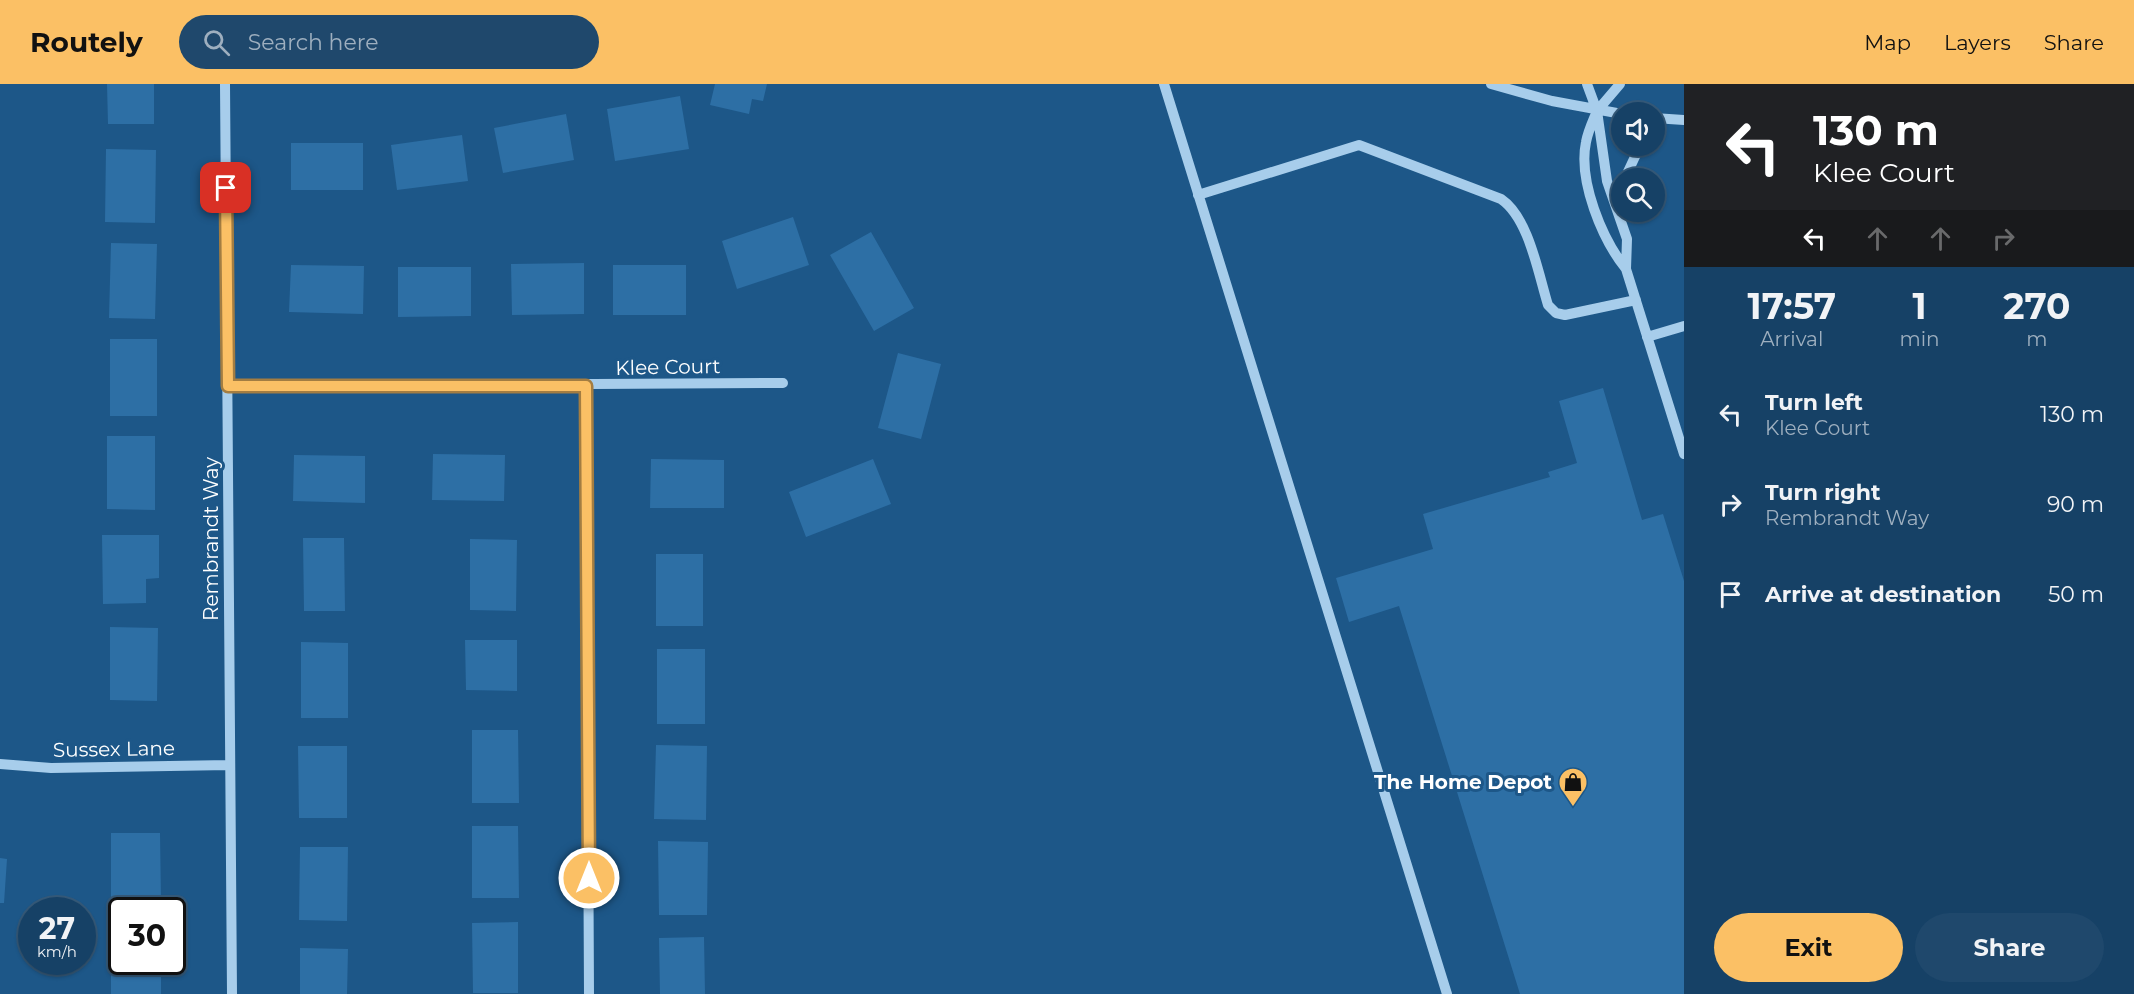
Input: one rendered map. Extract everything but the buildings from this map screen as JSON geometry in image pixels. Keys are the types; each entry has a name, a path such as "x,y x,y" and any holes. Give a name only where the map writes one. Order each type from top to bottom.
{"street":[{"name":"Rembrandt Way","path":"225,84 231,994"},
{"path":"1164,84 1447,994"},
{"path":"1491,84 1611,113"},
{"path":"1587,84 1597,111 1602,136 1602,155 1611,191"},
{"path":"1620,84 1597,111 1586,141 1586,179 1609,248 1626,269"},
{"path":"1665,119 1684,120"},
{"path":"1198,195 1359,145 1501,199 1511,206 1520,218 1548,305 1556,313 1565,315 1636,300"},
{"path":"1620,222 1627,239 1626,269 1684,454"},
{"path":"1647,337 1684,327"},
{"name":"Klee Court","path":"228,386 586,386 783,383"},
{"path":"586,386 589,994"},
{"name":"Sussex Lane","path":"0,764 51,768 229,765"}],"place":[{"name":"The Home Depot","path":"1573,808"}],"route":[{"path":"226,188 228,386 586,386 589,878"}]}
